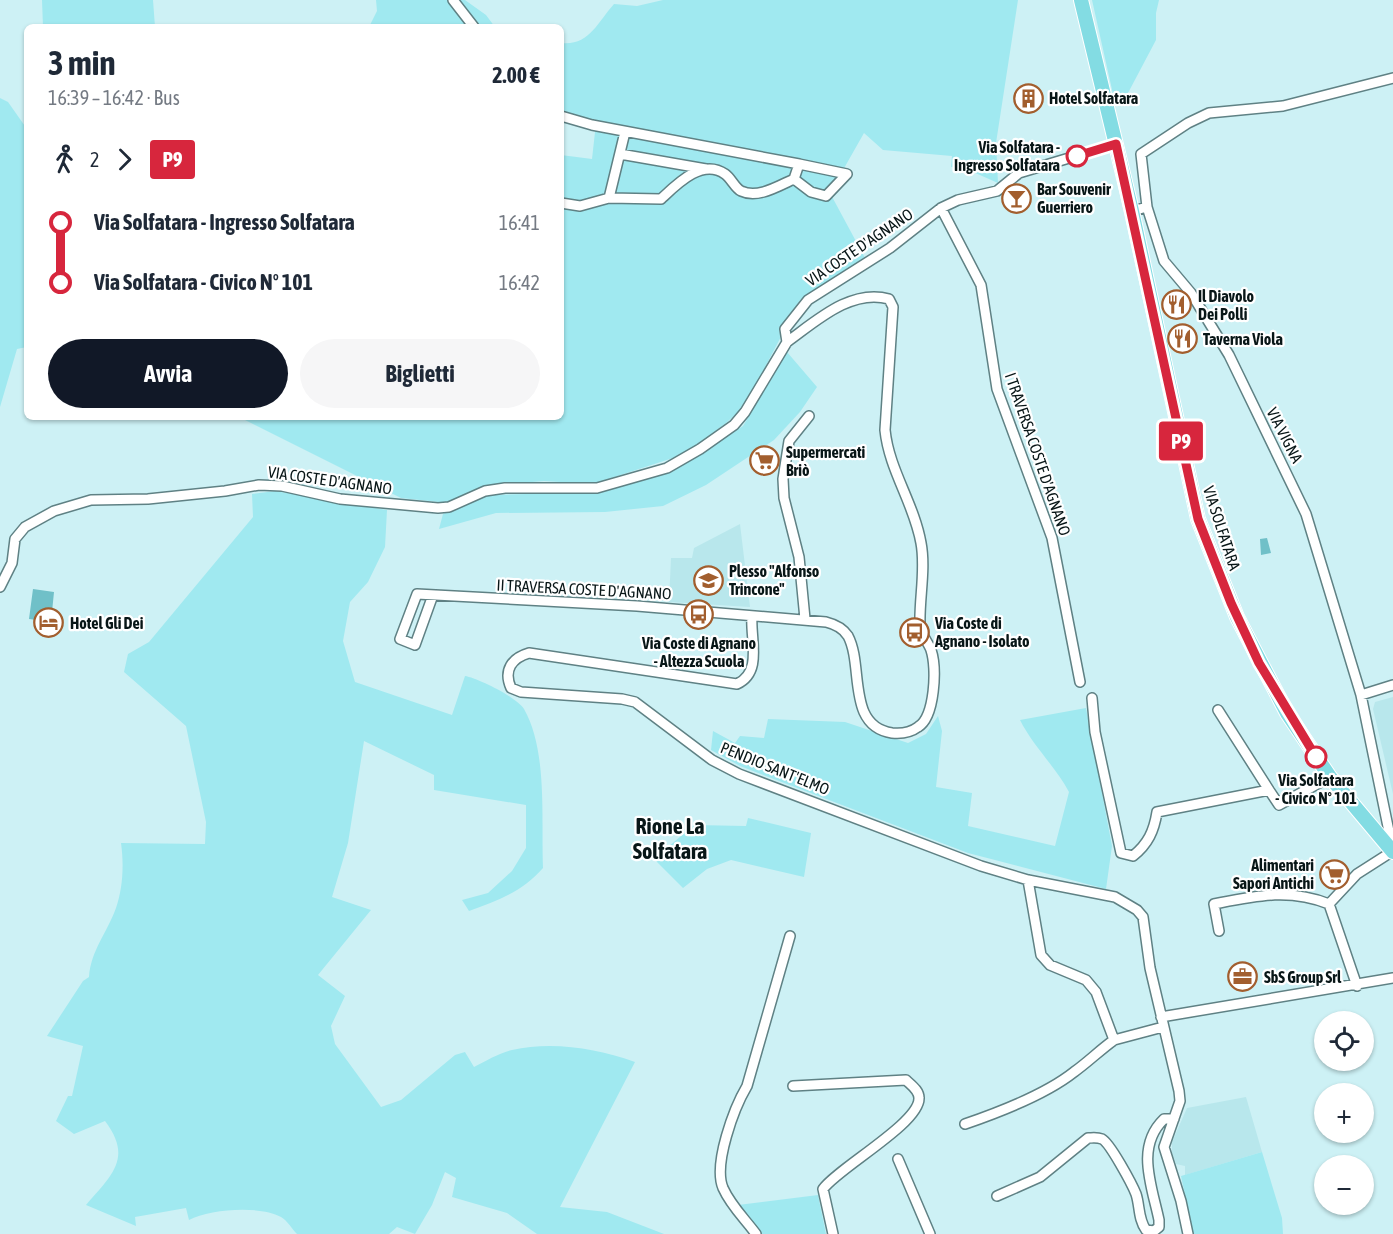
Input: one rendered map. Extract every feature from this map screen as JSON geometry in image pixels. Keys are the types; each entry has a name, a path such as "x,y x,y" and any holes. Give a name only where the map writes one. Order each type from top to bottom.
{"main road":[{"name":"VIA SOLFATARA","path":"1082,0 1132,211 1198,519 1237,617 1287,713 1330,777 1393,851"}],"street":[{"path":"453,0 472,24"},
{"name":"VIA VIGNA","path":"1393,78 1283,106 1209,114 1188,123 1141,154 1147,207 1164,261 1191,293 1229,356 1296,489 1321,560 1361,695 1393,851"},
{"path":"564,117 625,132 847,174 826,196 812,192 794,179"},
{"path":"609,198 625,132"},
{"path":"941,208 958,200 997,191 1019,174 1116,144"},
{"path":"620,154 724,173 741,191 763,193 794,179 799,164"},
{"path":"564,203 580,206 609,198 661,199 686,176 708,170"},
{"path":"1132,211 1147,207"},
{"name":"VIA COSTE D'AGNANO","path":"0,587 12,563 15,539 25,527 54,511 91,500 148,499 260,485 282,486 340,499 438,508 449,507 485,491 505,488 597,488 667,468 700,449 734,425 745,412 787,342 785,329 808,300 890,248 941,208"},
{"name":"I TRAVERSA COSTE D'AGNANO","path":"941,208 981,285 997,389 1052,538 1080,682"},
{"name":"II TRAVERSA COSTE D'AGNANO","path":"433,595 637,606 805,619 836,625 847,634 853,648 859,698 864,712 873,724 885,732 900,734 909,732 927,721 932,701 932,656 920,628 921,545 910,503 890,458 886,438 893,307 889,298 882,297 849,302 787,342"},
{"path":"805,619 799,557 784,498 783,479 789,441 809,416"},
{"path":"417,594 433,595 415,645 400,639 417,594"},
{"name":"PENDIO SANT'ELMO","path":"752,616 753,665 748,676 737,684 529,653 518,656 510,663 508,680 511,688 521,692 622,699 635,702 712,760 739,774 981,866 1028,880"},
{"path":"1361,695 1393,686"},
{"path":"1092,699 1095,732 1121,853 1133,856 1145,847 1155,828 1157,813 1269,790"},
{"path":"1218,710 1279,805 1330,777"},
{"path":"1329,904 1357,874 1393,851"},
{"path":"1114,1040 1096,992 1086,980 1050,964 1041,955 1028,880 1115,897 1137,910 1143,917 1162,1022 1179,1091 1174,1119 1164,1148 1188,1234"},
{"path":"1219,931 1214,904 1269,893 1290,893 1329,904"},
{"path":"1329,904 1357,986"},
{"path":"756,1234 730,1202 722,1185 722,1161 734,1108 747,1086 790,936"},
{"path":"964,1124 1023,1101 1074,1072 1088,1058 1114,1040 1162,1022 1393,978"},
{"path":"793,1086 906,1080 915,1087 920,1097 917,1106 894,1130 823,1189 833,1234"},
{"path":"997,1196 1025,1185 1088,1138 1103,1139 1113,1152 1136,1194 1141,1224 1146,1230 1154,1230 1159,1227 1159,1220 1146,1160 1148,1143 1164,1119 1174,1119"},
{"path":"898,1159 930,1234"}],"shaded area":[{"path":"42,0 153,0 155,24 43,24"},
{"path":"376,0 465,0 486,15 493,24 370,24 377,11"},
{"path":"663,0 1018,0 996,143 998,183 964,168 951,167 952,156 883,150 864,133 830,193 865,258 800,300 759,379 738,412 725,424 682,455 593,484 544,481 485,486 448,503 401,498 245,420 564,420 564,155 592,159 596,123 564,116 564,43 579,41 586,37 614,4 637,6"},
{"path":"1092,0 1159,0 1156,13 1156,40 1128,93 1113,94"},
{"path":"0,98 8,102 24,125 24,348 17,349 0,407"},
{"path":"787,352 817,387 800,412 774,440 706,485 663,506 605,512 496,513 439,529 443,514 489,495 597,492 674,470 743,426"},
{"path":"275,491 387,510 385,547 368,582 350,602 343,641 355,682 452,715 465,676 488,684 514,699 524,709 532,726 540,765 543,868 527,883 509,894 469,911 462,900 488,893 512,871 526,848 526,805 434,790 434,775 364,741 348,843 332,897 371,910 318,975 345,996 331,1026 335,1044 381,1107 401,1100 455,1055 465,1052 474,1067 507,1051 542,1046 574,1047 635,1062 560,1207 607,1212 664,1234 537,1234 507,1213 452,1197 456,1178 445,1172 432,1205 415,1234 397,1227 389,1234 297,1234 283,1218 272,1213 248,1210 222,1211 189,1220 186,1208 135,1217 136,1226 86,1205 116,1166 118,1146 105,1121 74,1134 56,1121 68,1096 72,1096 83,1046 47,1036 83,981 89,977 96,950 116,908 122,876 121,843 205,844 206,822 186,726 124,672 128,654 149,642 253,517 252,494"},
{"name":"Plesso \"Alfonso Trincone\"","path":"740,524 750,607 669,602 671,558 692,558 694,548"},
{"path":"1267,538 1271,553 1261,555 1260,539"},
{"path":"33,589 54,592 51,622 29,619"},
{"path":"1393,697 1393,794 1373,709 1375,702"},
{"path":"1086,708 1112,846 1106,889 968,853 740,766 711,750 713,731 735,743 740,736 764,738 768,719 845,722 908,743 926,734 938,716 942,731 936,787 972,793 968,826 1055,846 1069,792 1020,720"},
{"path":"748,818 811,833 804,877 731,860 707,869 683,888 654,859 694,825 746,826"},
{"path":"1246,1097 1262,1152 1185,1175 1185,1166 1176,1164 1172,1153 1172,1142 1187,1108"},
{"path":"1262,1152 1282,1218 1283,1234 1193,1234 1181,1176"},
{"path":"818,1195 826,1234 759,1234 738,1205"}],"bus line":[{"name":"P9","path":"1077,156 1116,144 1198,519 1231,603 1259,663 1287,713 1316,757"}],"place":[{"name":"Hotel Solfatara","path":"1028,98"},
{"name":"Via Solfatara - Ingresso Solfatara","path":"1077,156"},
{"name":"Bar Souvenir Guerriero","path":"1016,198"},
{"name":"Il Diavolo Dei Polli","path":"1177,305"},
{"name":"Taverna Viola","path":"1182,339"},
{"name":"Supermercati Briò","path":"765,461"},
{"name":"Plesso \"Alfonso Trincone\"","path":"708,580"},
{"name":"Via Coste di Agnano - Altezza Scuola","path":"699,615"},
{"name":"Hotel Gli Dei","path":"49,623"},
{"name":"Via Coste di Agnano - Isolato","path":"914,632"},
{"name":"Via Solfatara - Civico N° 101","path":"1316,757"},
{"name":"Alimentari Sapori Antichi","path":"1335,874"},
{"name":"SbS Group Srl","path":"1243,977"}],"district":[{"name":"Rione La Solfatara","path":"670,838"}]}
